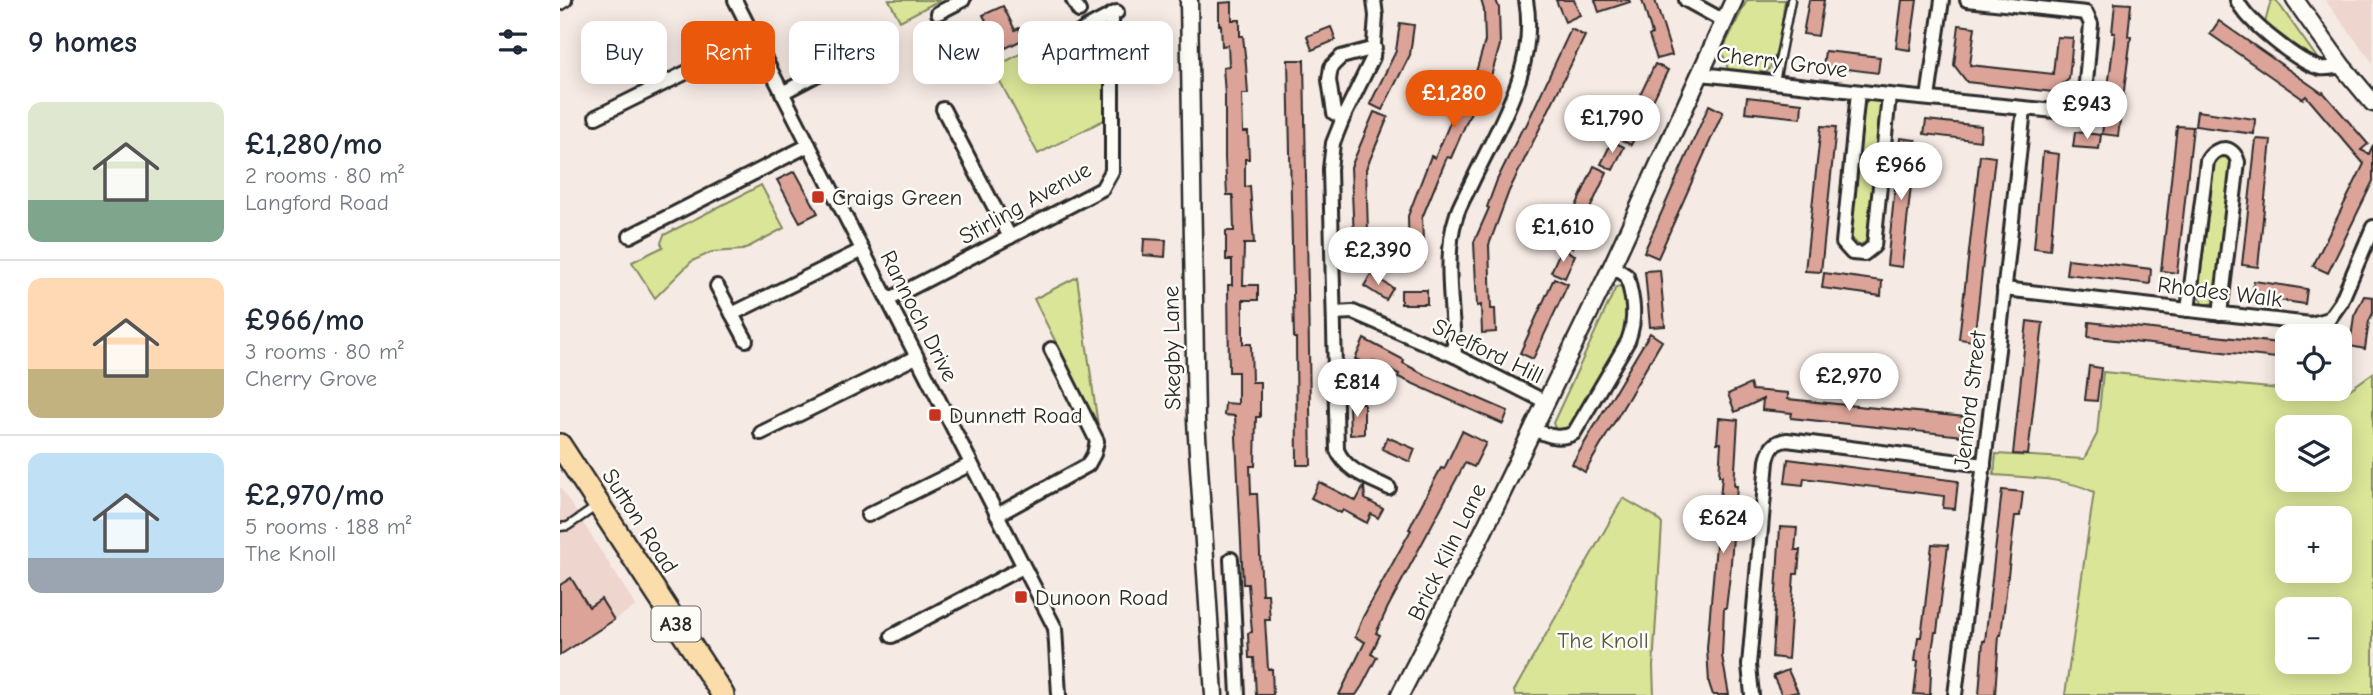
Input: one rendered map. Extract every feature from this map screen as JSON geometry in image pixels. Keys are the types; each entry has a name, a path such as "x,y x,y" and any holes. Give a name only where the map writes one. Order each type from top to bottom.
{"highway":[{"name":"Sutton Road","path":"560,445 723,695"}],"street":[{"path":"560,3 565,0"},
{"name":"Rannoch Drive","path":"735,0 745,21"},
{"path":"938,13 963,0"},
{"name":"Skegby Lane","path":"1189,0 1196,421 1214,695"},
{"path":"1374,0 1375,48 1343,118 1334,143 1330,169 1337,450 1347,466 1388,488"},
{"path":"1455,356 1450,256 1455,217 1521,78 1529,25 1526,0"},
{"path":"1686,0 1724,21"},
{"name":"Brick Kiln Lane","path":"1400,695 1612,266 1734,0"},
{"path":"1928,97 1942,0"},
{"name":"Cherry Grove","path":"1701,74 2024,109 2076,113 2084,106 2091,24 2086,13 1967,0"},
{"path":"2237,0 2249,19 2264,33 2312,65 2330,68 2342,66"},
{"path":"2295,0 2342,66 2373,103"},
{"name":"Stirling Avenue","path":"1099,21 1114,13 1114,21"},
{"path":"1343,118 1334,113 1331,106 1331,66 1341,57 1375,48"},
{"path":"596,117 681,75"},
{"name":"Rannoch Drive","path":"775,80 1055,628 1059,695"},
{"path":"782,93 799,84"},
{"name":"Stirling Avenue","path":"888,300 1102,189 1112,171 1113,84"},
{"name":"Cherry Grove","path":"1858,92 1843,243 1852,253 1864,254 1874,246 1889,96"},
{"path":"943,109 1010,237"},
{"name":"Jenford Street","path":"1955,695 2024,109"},
{"path":"629,236 808,145"},
{"path":"2189,310 2207,161 2218,148 2230,149 2236,154 2238,162 2220,314"},
{"name":"Rhodes Walk","path":"2004,289 2311,324 2329,319 2341,302 2373,228"},
{"path":"732,314 862,250"},
{"path":"1533,429 1565,438 1574,433 1628,341 1634,325 1634,302 1627,276 1612,266"},
{"path":"718,286 746,340"},
{"name":"Shelford Hill","path":"1334,313 1353,312 1455,356 1546,402"},
{"path":"997,515 1088,465 1094,454 1097,441 1051,349"},
{"path":"761,433 916,357"},
{"path":"1752,695 1749,665 1766,461 1770,448 1778,441 1787,440 1984,465"},
{"path":"868,515 971,464"},
{"path":"1231,559 1238,695"},
{"path":"892,636 1023,567"}],"lane":[{"path":"1775,82 1791,0"},
{"path":"560,527 568,526 598,505"}],"shaded area":[{"path":"2325,0 2373,0 2373,63"},
{"path":"560,487 636,606 560,655"}],"green space":[{"path":"889,0 940,0 900,21"},
{"path":"1747,0 1785,0 1778,48 1766,73 1728,69 1722,51"},
{"path":"2271,0 2276,0 2317,58 2312,58 2265,23"},
{"path":"1018,55 1018,84 1105,84 1106,119 1038,154 1001,84 1004,84 1004,62"},
{"path":"1873,99 1880,102 1883,108 1867,236 1865,243 1858,245 1850,236 1864,107 1867,101"},
{"path":"2221,156 2226,157 2233,167 2218,298 2214,303 2204,305 2198,296 2214,165"},
{"path":"761,185 784,228 743,250 712,252 692,261 655,298 632,262 663,247 661,243 664,235"},
{"path":"1077,277 1098,426 1034,299"},
{"path":"1620,286 1625,291 1628,319 1624,338 1571,427 1557,433 1553,423 1616,287"},
{"path":"2103,372 2275,389 2275,401 2352,401 2352,388 2373,373 2373,695 2065,695 2094,492 2058,481 1994,475 1996,454 2084,459 2097,434"},
{"name":"The Knoll","path":"1623,498 1656,517 1662,524 1653,667 1654,695 1515,695 1514,691"}],"building":[{"path":"1481,0 1496,0 1499,8 1500,45 1492,73 1478,101 1476,100 1451,158 1447,157 1422,218 1424,263 1409,264 1408,216 1431,156 1435,158 1460,99 1463,100 1476,72 1485,41"},
{"path":"1556,0 1574,0 1580,15 1565,22"},
{"path":"1595,0 1629,0 1630,2 1599,12"},
{"path":"1642,0 1655,0 1672,55 1657,59"},
{"path":"1809,0 1824,0 1818,36 1803,34"},
{"path":"1902,0 1917,0 1910,50 1896,48"},
{"path":"1232,2 1232,20 1240,20 1240,36 1243,36 1248,94 1242,94 1243,132 1248,132 1249,159 1245,159 1245,187 1250,186 1254,244 1244,244 1243,285 1258,285 1258,300 1243,300 1243,344 1251,344 1252,382 1260,382 1255,466 1250,466 1251,494 1257,494 1262,594 1268,594 1270,620 1265,620 1268,669 1272,669 1273,695 1256,695 1254,658 1249,658 1248,633 1252,632 1248,584 1243,584 1235,416 1224,415 1225,403 1238,404 1238,372 1229,372 1228,285 1232,285 1232,260 1226,260 1226,231 1234,231 1233,195 1227,195 1225,159 1223,67 1229,66 1228,45 1222,46 1219,25 1219,3"},
{"path":"2115,3 2131,4 2128,36 2131,37 2118,136 2102,134 2115,33 2112,33"},
{"path":"1003,6 1015,30 1018,28 1018,42 1006,48 1004,21 986,21 983,15"},
{"path":"2219,21 2323,92 2368,144 2361,150 2369,154 2373,145 2373,181 2328,273 2313,266 2364,164 2306,96 2303,99 2210,34"},
{"path":"1400,23 1414,25 1410,55 1382,110 1370,104 1396,51"},
{"path":"1959,25 1975,27 1970,65 2053,74 2057,37 2073,38 2069,79 2053,92 1967,82 1954,65"},
{"path":"1331,27 1336,40 1312,50 1307,36"},
{"path":"1571,29 1585,36 1509,191 1489,245 1491,309 1495,309 1496,332 1482,333 1481,305 1477,306 1474,242 1489,208 1487,207 1497,180 1523,127 1525,128"},
{"path":"1825,51 1880,57 1878,73 1823,66"},
{"path":"1288,60 1304,60 1311,465 1297,465"},
{"path":"1655,64 1668,70 1631,145 1619,139"},
{"path":"1747,97 1802,103 1801,118 1745,112"},
{"path":"1709,105 1723,112 1658,258 1644,252"},
{"path":"2197,111 2255,119 2254,134 2195,126"},
{"path":"1374,112 1388,117 1366,169 1369,263 1355,263 1351,167"},
{"path":"1926,120 1981,126 1980,141 1924,134"},
{"path":"1821,126 1836,127 1821,272 1805,271"},
{"path":"2177,126 2193,127 2177,273 2161,271"},
{"path":"2075,132 2101,135 2099,149 2073,147"},
{"path":"1900,138 1916,140 1902,267 1887,265"},
{"path":"2256,139 2271,140 2258,267 2242,265"},
{"path":"1612,141 1624,147 1613,170 1601,164"},
{"path":"2043,152 2059,154 2050,250 2034,248"},
{"path":"1980,155 1995,157 1974,341 1959,339"},
{"path":"1594,166 1607,172 1572,248 1560,242"},
{"path":"795,171 818,213 800,222 777,180"},
{"path":"1144,239 1166,240 1165,257 1143,255"},
{"path":"1561,249 1575,255 1565,278 1551,272"},
{"path":"2068,259 2151,269 2150,284 2066,274"},
{"path":"1660,270 1665,326 1650,327 1645,271"},
{"path":"1824,273 1882,281 1881,296 1822,288"},
{"path":"1371,274 1393,288 1386,300 1364,286"},
{"path":"1554,278 1568,284 1533,359 1520,353"},
{"path":"2254,281 2307,289 2305,304 2252,296"},
{"path":"1401,290 1427,290 1427,304 1401,304"},
{"path":"2364,296 2373,297 2373,313 2369,321 2365,349 2352,346 2354,316"},
{"path":"2027,321 2043,323 2028,455 2013,454"},
{"path":"2089,322 2275,343 2275,358 2088,337"},
{"path":"1650,333 1662,341 1585,472 1572,464"},
{"path":"1364,339 1404,360 1403,363 1425,375 1508,411 1503,424 1398,377 1399,374 1373,361 1371,366 1355,359"},
{"path":"2089,366 2101,368 2097,401 2085,400"},
{"path":"1750,384 1752,390 1788,393 1788,399 1965,417 1963,436 1791,418 1792,413 1762,410 1763,399 1735,412 1728,394"},
{"path":"1349,403 1364,403 1364,434 1350,435"},
{"path":"1719,418 1738,420 1734,486 1737,486 1730,575 1724,608 1722,656 1729,695 1713,695 1709,683 1707,648 1722,476 1719,476 1721,443 1717,443"},
{"path":"1462,431 1486,443 1474,467 1465,463 1388,607 1376,633 1380,635 1371,654 1377,657 1362,686 1356,695 1339,695 1365,642 1355,637 1363,617"},
{"path":"1387,437 1415,449 1410,462 1382,449"},
{"path":"1788,459 1958,481 1955,509 1943,508 1944,496 1804,478 1803,485 1785,483"},
{"path":"1319,482 1356,501 1364,486 1365,499 1383,509 1378,518 1371,514 1367,523 1343,510 1341,513 1311,498"},
{"path":"2002,490 2023,492 2020,516 2015,516 1999,635 1995,695 1979,695 1983,641"},
{"path":"1780,527 1797,528 1795,550 1800,550 1798,574 1794,574 1788,659 1772,657"},
{"path":"1932,544 1948,545 1937,632 1932,651 1930,695 1927,695 1914,694 1918,661 1915,661 1918,637 1921,637"},
{"path":"571,578 589,607 601,599 614,620 560,655 560,585"},
{"path":"1788,670 1798,692 1782,695 1773,676"}],"place":[{"name":"Craigs Green","path":"818,197"},
{"name":"Dunnett Road","path":"935,415"},
{"name":"Dunoon Road","path":"1021,597"}]}
